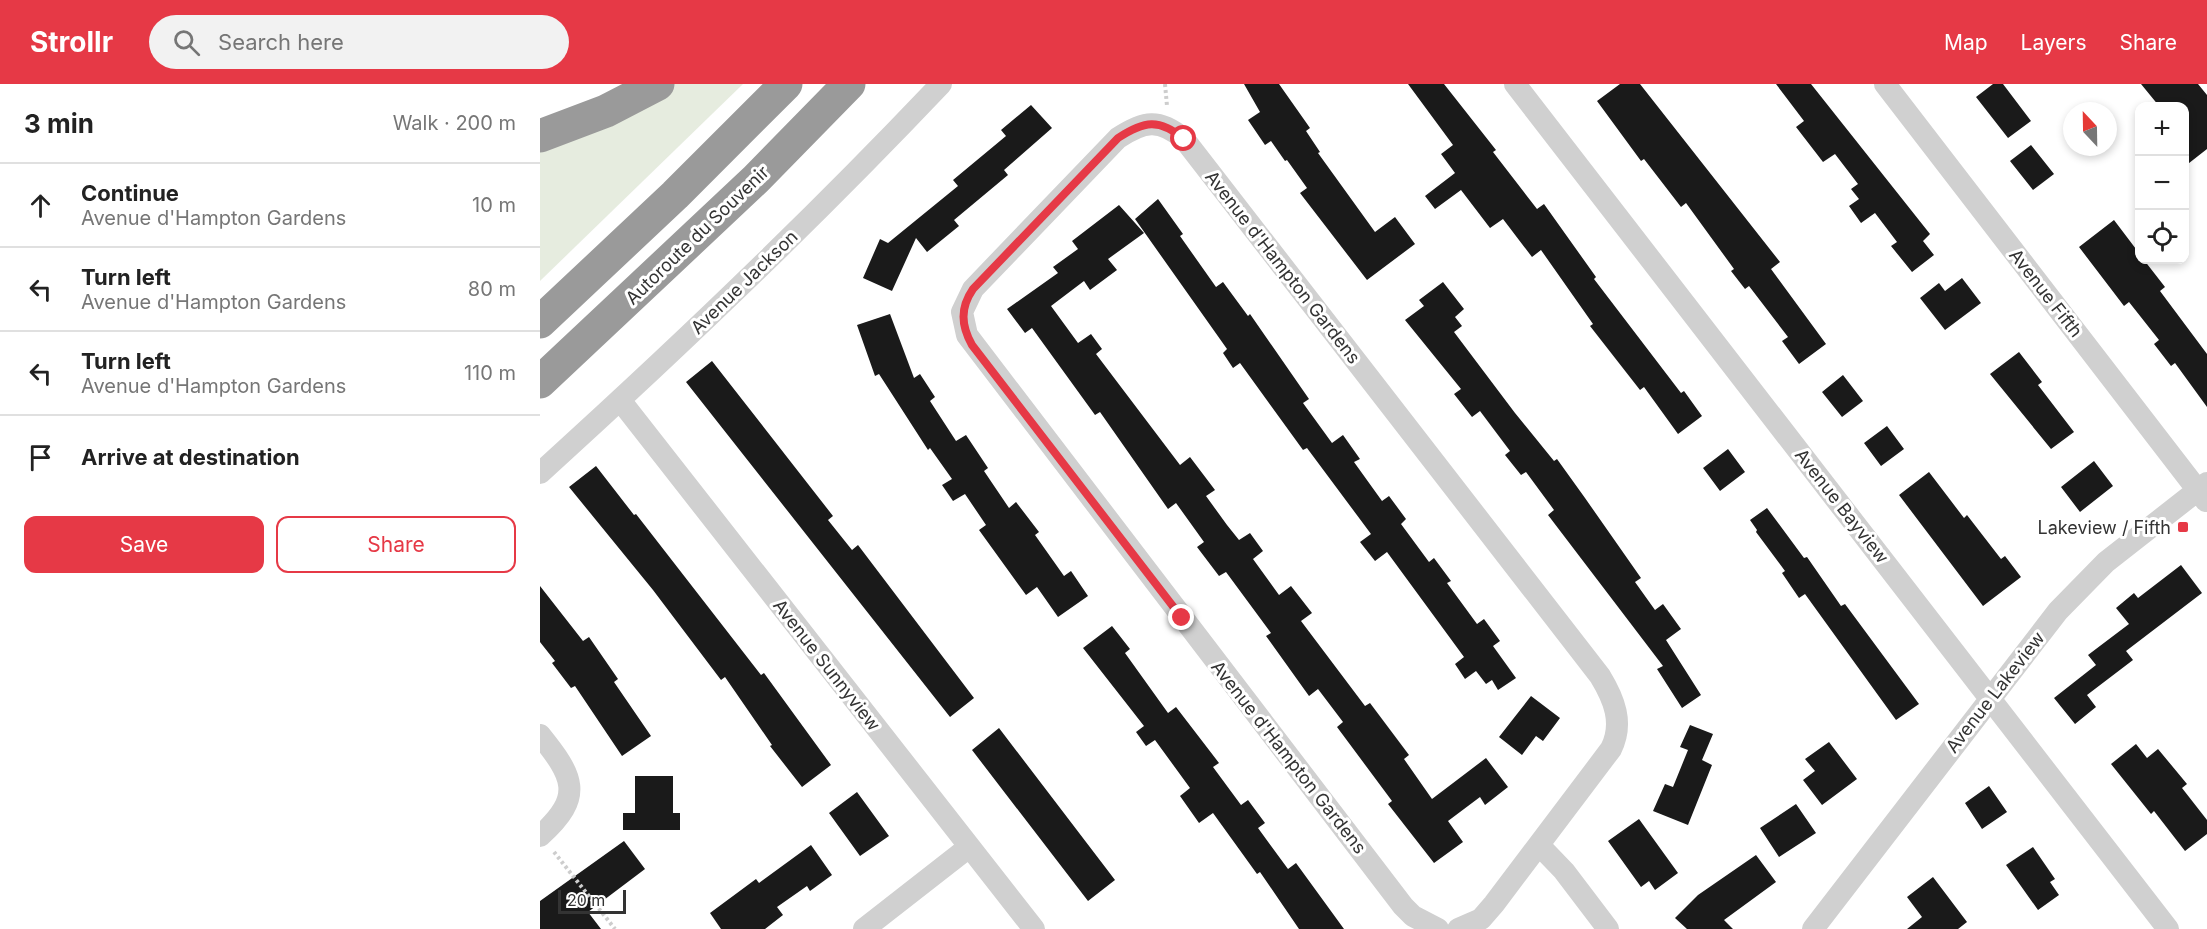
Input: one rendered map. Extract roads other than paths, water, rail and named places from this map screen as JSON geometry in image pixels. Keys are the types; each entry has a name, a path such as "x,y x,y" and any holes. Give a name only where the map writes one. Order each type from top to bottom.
{"highway":[{"path":"540,136 606,111 658,84"},
{"path":"540,322 675,195 786,84"},
{"name":"Autoroute du Souvenir","path":"540,382 756,179 849,84"}],"street":[{"name":"Avenue Jackson","path":"540,473 620,400 813,215 941,84"},
{"name":"Avenue Bayview","path":"1515,84 2168,929"},
{"name":"Avenue Fifth","path":"1885,84 2204,492"},
{"name":"Avenue d'Hampton Gardens","path":"1438,929 1413,916 1403,906 967,335 962,312 973,289 1107,149 1130,130 1141,125 1164,125 1184,139 1609,691 1617,717 1617,738 1539,845 1481,919 1458,929"},
{"name":"Avenue Sunnyview","path":"620,400 1034,929"},
{"name":"Avenue Lakeview","path":"1813,929 2058,611 2089,578 2204,492"},
{"path":"540,735 563,764 570,782 570,792 544,840"},
{"path":"1539,845 1564,871 1608,929"},
{"path":"864,929 969,847"}],"place":[{"name":"Lakeview / Fifth","path":"2183,527"}]}
